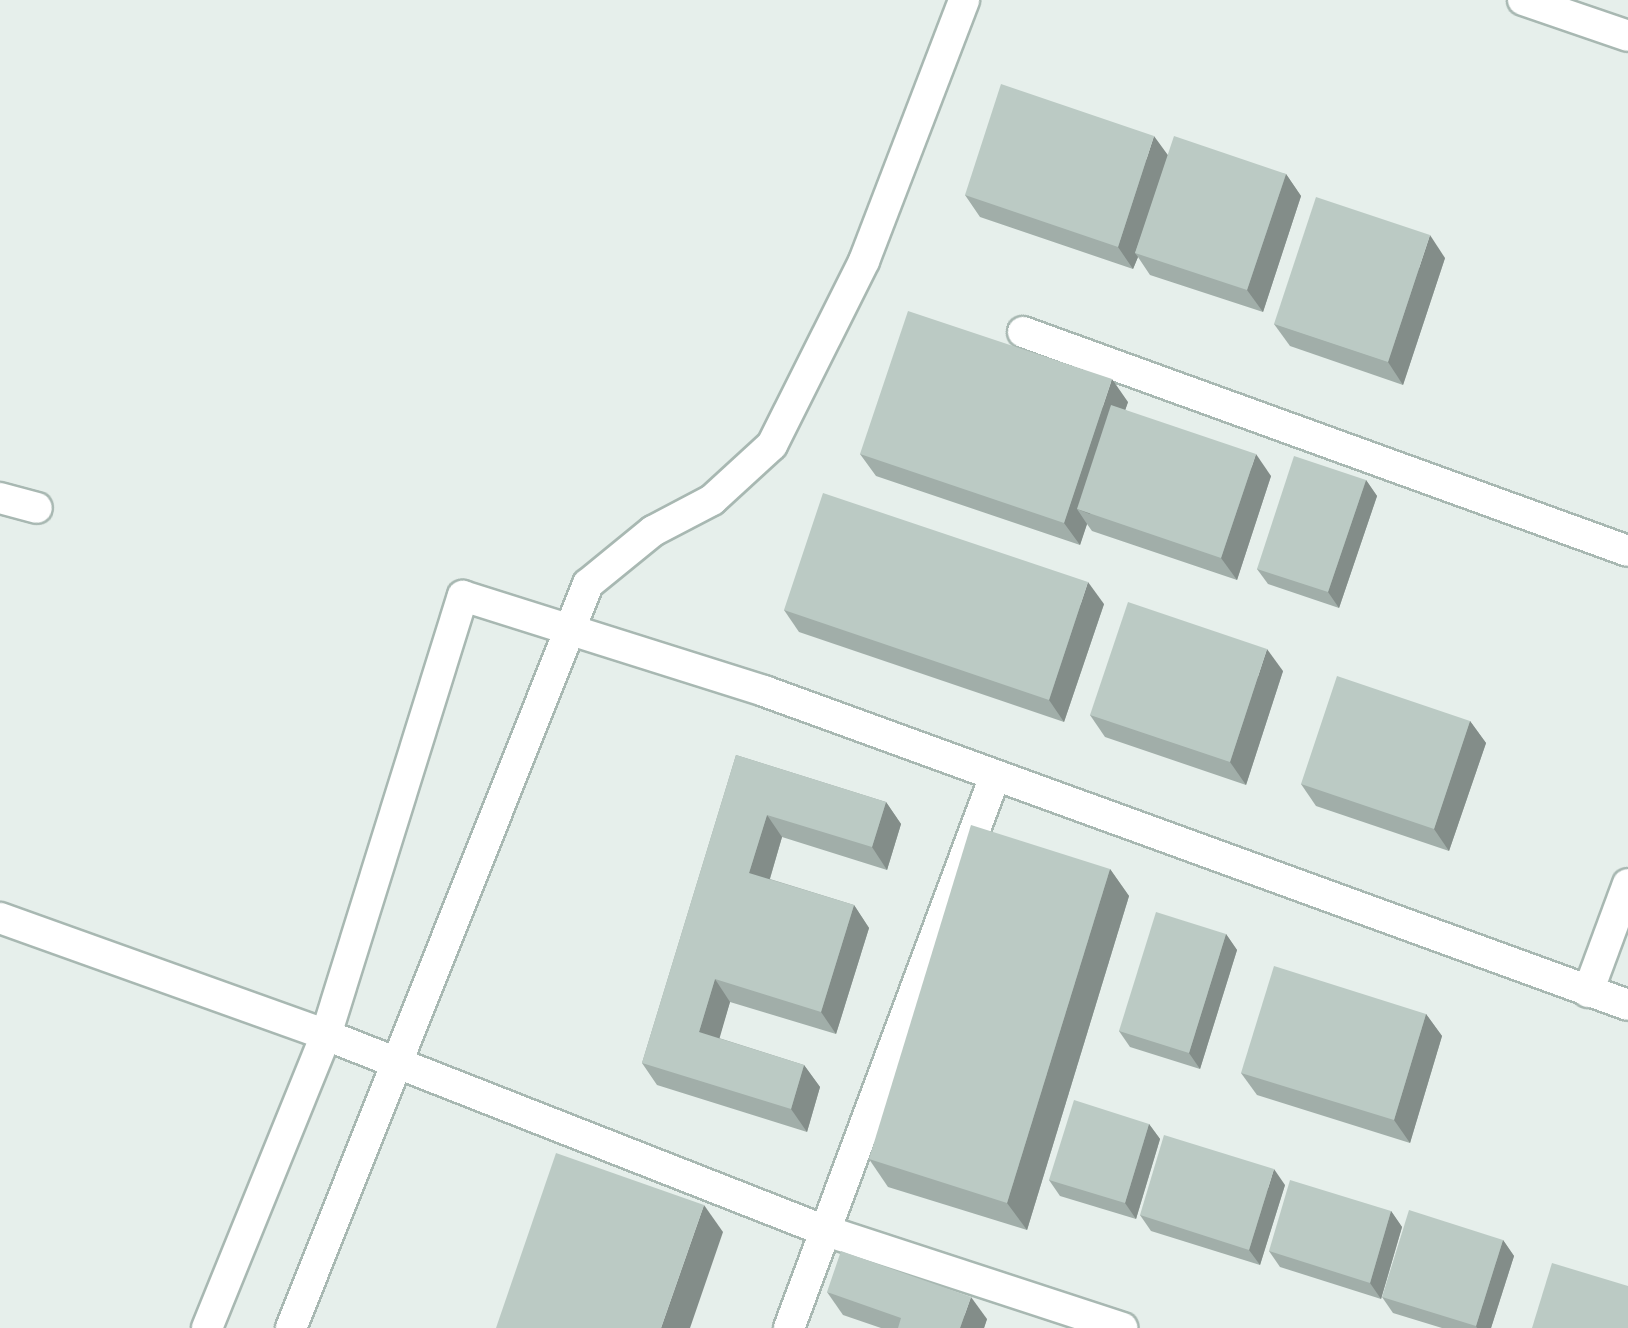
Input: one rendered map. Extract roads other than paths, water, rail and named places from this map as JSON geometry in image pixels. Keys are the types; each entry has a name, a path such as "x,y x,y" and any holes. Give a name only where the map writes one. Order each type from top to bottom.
{"street":[{"path":"291,1328 401,1065 588,584 653,531 712,500 772,445 864,261 964,0"},
{"path":"1523,0 1628,36"},
{"path":"1022,332 1628,551"},
{"path":"0,498 36,508"},
{"path":"207,1328 326,1035 463,596 764,691 1628,1004"},
{"path":"790,1328 823,1230 995,776"},
{"path":"1588,992 1628,884"},
{"path":"0,918 326,1035 823,1230 1122,1328"}]}
